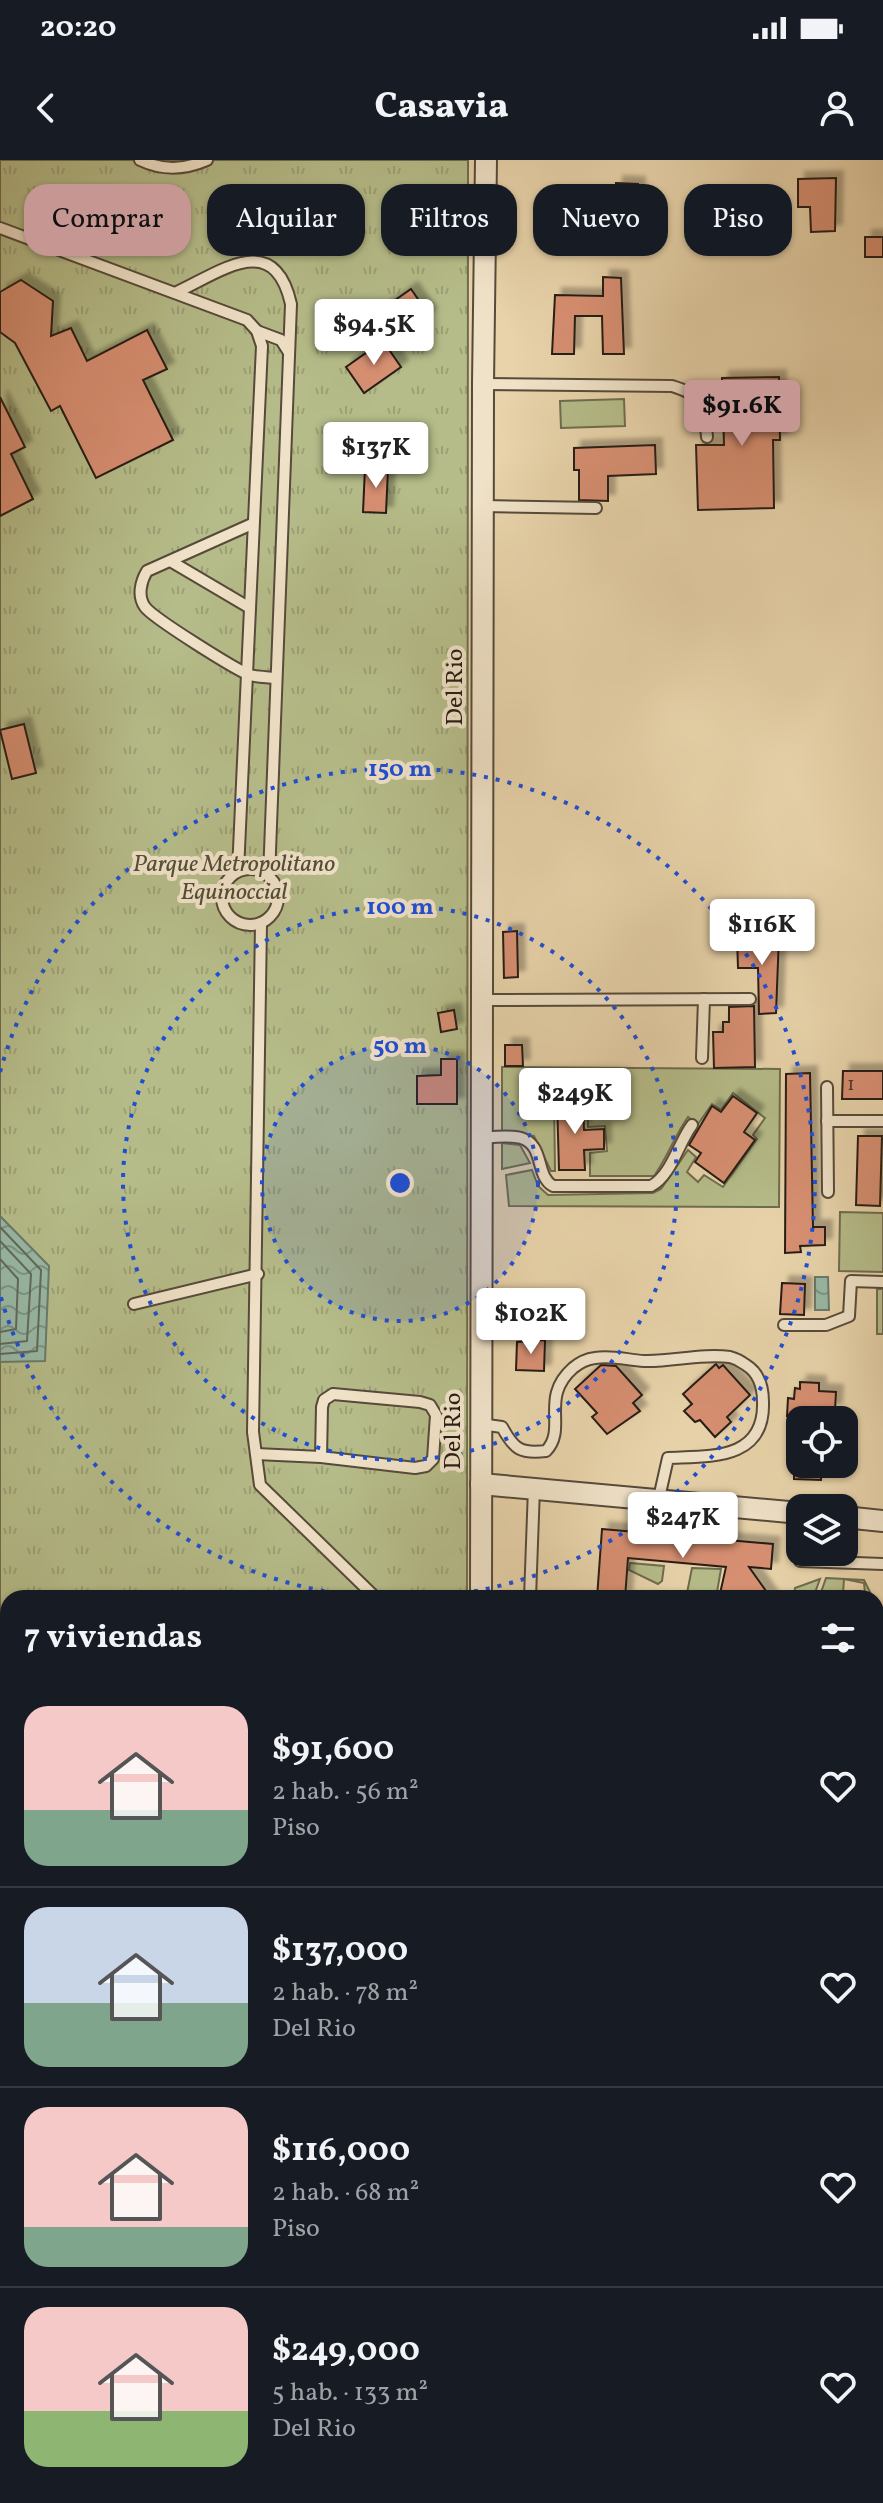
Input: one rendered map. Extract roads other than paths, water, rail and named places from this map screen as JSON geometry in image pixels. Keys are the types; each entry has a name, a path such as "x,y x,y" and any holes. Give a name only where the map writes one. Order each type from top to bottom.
{"street":[{"name":"Del Rio","path":"481,1590 482,506 486,160"},
{"path":"481,1484 786,1512"},
{"path":"858,1518 883,1521"}],"lane":[{"path":"140,160 164,168 190,168 207,160"},
{"path":"0,228 247,320 257,331 262,346 238,871"},
{"path":"177,292 242,261 258,259 269,264 282,279 291,304 269,877 278,897 276,908 261,924 258,1274 253,1432 260,1485 368,1590"},
{"path":"257,331 281,340 288,351"},
{"path":"483,384 672,386 693,392 704,408 707,437"},
{"path":"482,506 596,508"},
{"path":"252,524 147,571 140,588 144,607 249,675 275,678"},
{"path":"172,562 250,608"},
{"path":"261,924 239,924 224,909 223,887 238,871 249,869 269,877"},
{"path":"702,1058 704,999"},
{"path":"481,1000 750,999"},
{"path":"827,1087 828,1192"},
{"path":"827,1121 883,1121"},
{"path":"481,1138 522,1138 530,1143 539,1158 543,1176 553,1186 651,1186 660,1180 678,1151 679,1142 692,1125"},
{"path":"134,1304 258,1274"},
{"path":"784,1325 826,1325 849,1316 851,1281 883,1282"},
{"path":"480,1424 502,1427 514,1447 521,1452 546,1451 555,1433 554,1396 560,1380 576,1365 592,1358 643,1361 731,1357 749,1366 761,1382 763,1399 763,1418 754,1435 738,1451 714,1458 668,1458 659,1498"},
{"path":"256,1454 321,1457 415,1468 426,1466 433,1459 436,1415 430,1405 420,1402 333,1394 322,1407 321,1457"},
{"path":"530,1590 534,1488"},
{"path":"858,1563 883,1564"}],"water":[{"path":"0,1216 49,1266 45,1361 0,1362"},
{"path":"815,1277 828,1277 829,1310 815,1310"}],"park label":[{"name":"Parque Metropolitano Equinoccial","path":"234,879"}]}
